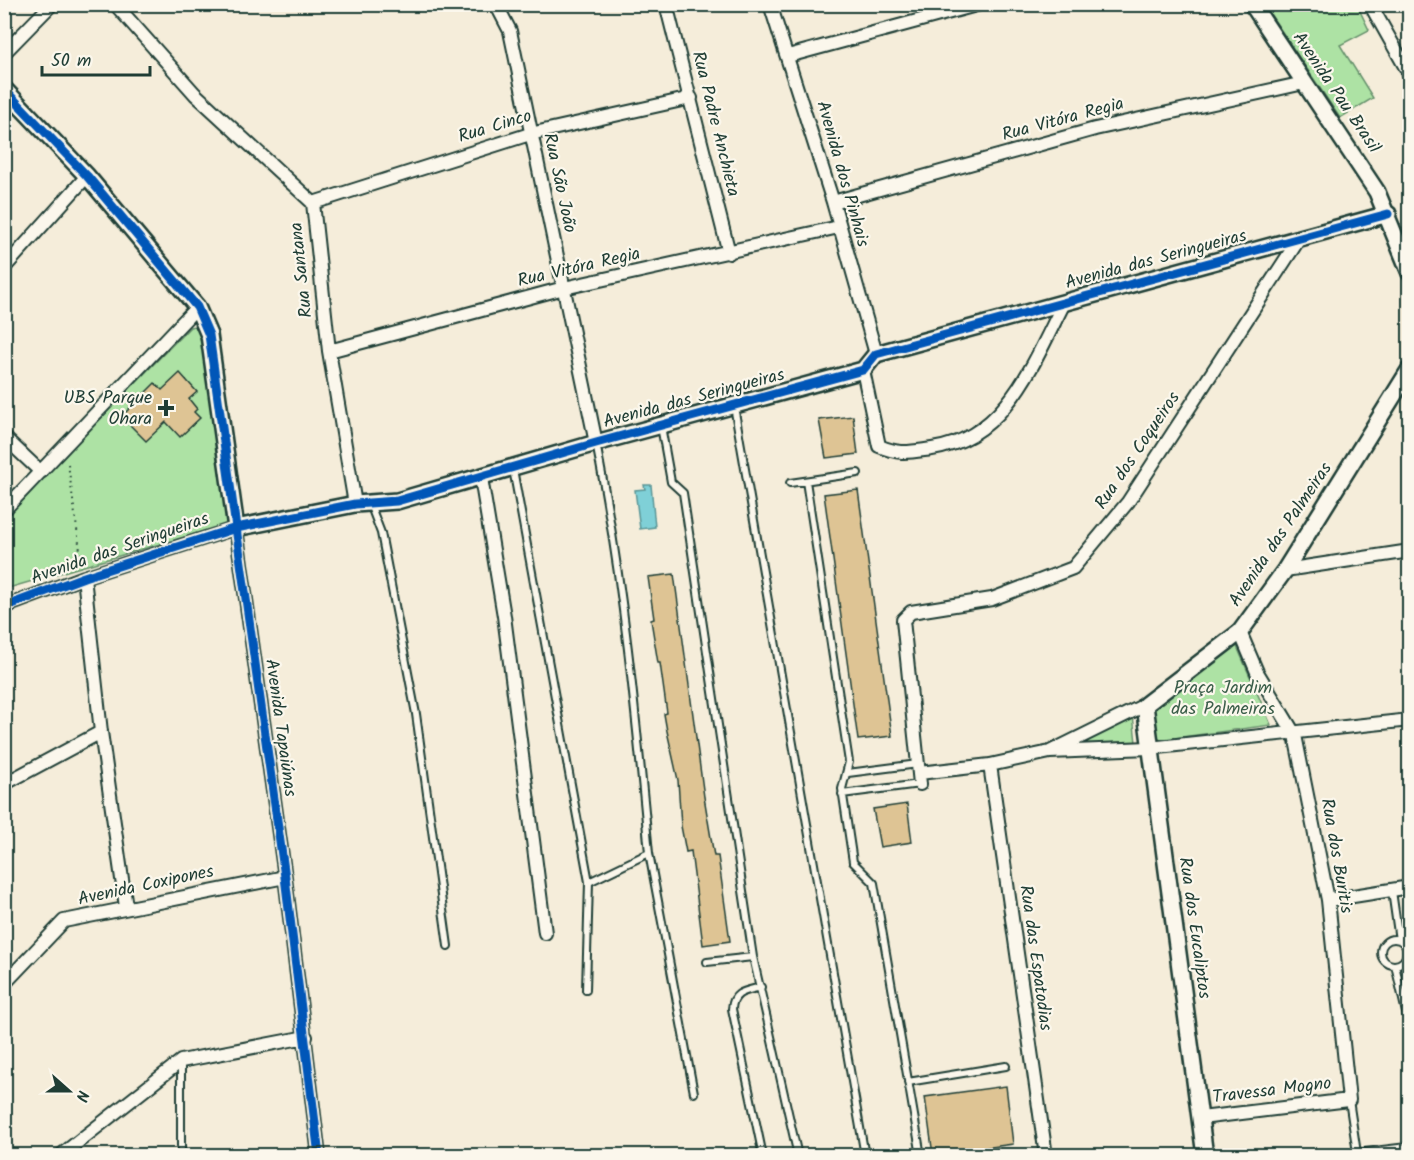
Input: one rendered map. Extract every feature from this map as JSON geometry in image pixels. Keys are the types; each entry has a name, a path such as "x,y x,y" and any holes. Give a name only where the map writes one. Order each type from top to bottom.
{"street":[{"path":"4,53 52,4"},
{"name":"Rua Santana","path":"116,4 195,94 313,203 329,351 362,503"},
{"name":"Rua São João","path":"496,4 510,31 596,443"},
{"name":"Rua Padre Anchieta","path":"666,4 729,253"},
{"name":"Avenida dos Pinhais","path":"770,4 833,202 876,354"},
{"path":"788,56 980,4"},
{"name":"Avenida Pau Brasil","path":"1252,4 1361,165 1388,214 1410,273"},
{"path":"1370,4 1410,75"},
{"name":"Rua Vitóra Regia","path":"833,202 1095,129 1304,83"},
{"name":"Avenida Tapaiúnas","path":"4,89 87,176 197,307 209,334 285,877 319,1155"},
{"name":"Rua Cinco","path":"313,203 530,134 691,98"},
{"path":"4,268 87,176"},
{"name":"Avenida das Seringueiras","path":"876,354 1388,214"},
{"name":"Rua Vitóra Regia","path":"329,351 564,288 839,227"},
{"name":"Rua dos Coqueiros","path":"919,774 903,620 911,612 992,599 1073,568 1128,502 1299,239"},
{"path":"876,354 863,370 879,446 898,454 947,446 980,432 1004,409 1030,369 1065,301"},
{"path":"4,510 66,448 197,307"},
{"name":"Avenida das Palmeiras","path":"919,774 990,765 1050,752 1145,705 1240,632 1285,570 1410,369"},
{"name":"Avenida das Seringueiras","path":"4,607 84,577 236,528 362,503 398,501 596,443 863,370"},
{"path":"4,437 42,472"},
{"path":"482,478 504,616 545,933"},
{"path":"1285,570 1410,551"},
{"path":"84,577 101,732 126,907"},
{"name":"Rua dos Buritis","path":"1240,632 1257,672 1294,735 1328,900 1349,1100"},
{"name":"Rua dos Eucaliptos","path":"1145,705 1205,1155"},
{"path":"1050,752 1149,748 1294,735 1410,720"},
{"path":"4,784 101,732"},
{"name":"Rua das Espatodias","path":"990,765 1046,1155"},
{"name":"Avenida Coxipones","path":"4,984 64,921 285,877"},
{"path":"1328,900 1410,887"},
{"path":"60,1155 181,1061 306,1037"},
{"name":"Travessa Mogno","path":"1201,1118 1349,1100"}],"lane":[{"path":"734,406 865,1155"},
{"path":"661,426 671,482 682,493 753,957 798,1155"},
{"path":"596,443 609,511 635,704 649,853 694,1093"},
{"path":"513,469 590,882 586,990"},
{"path":"790,483 858,473"},
{"path":"806,481 849,762 848,772 842,784 842,794 853,862 874,883 921,1155"},
{"path":"362,503 381,533 416,714 448,946"},
{"path":"848,772 919,774"},
{"path":"842,794 919,774"},
{"path":"590,882 649,853"},
{"path":"1392,891 1399,940 1408,950 1406,957 1395,965"},
{"path":"1395,965 1383,960 1381,947 1392,939 1399,940"},
{"path":"707,962 753,957"},
{"path":"1395,965 1410,1030"},
{"path":"761,987 738,993 732,999 732,1009 763,1155"},
{"path":"181,1061 182,1155"},
{"path":"908,1082 1006,1066"},
{"path":"1349,1100 1358,1154 1407,1147"}],"path":[{"path":"66,448 84,577"}],"green space":[{"path":"1264,5 1357,5 1369,30 1340,45 1373,98 1340,118"},
{"path":"199,325 203,327 229,524 5,589 5,516 190,327"},
{"name":"Praça Jardim das Palmeiras","path":"1235,642 1271,725 1152,741 1149,708 1212,665"},
{"name":"Praça Jardim das Palmeiras","path":"1133,715 1136,743 1070,747"}],"water":[{"path":"644,485 651,485 655,527 640,529 635,490 645,489"}],"building":[{"name":"UBS Parque Ohara","path":"180,373 197,392 189,399 197,409 194,412 200,418 180,437 166,422 146,441 129,424 132,420 125,413 155,383 162,390"},
{"path":"853,416 858,454 826,458 819,420"},
{"path":"858,490 892,736 858,740 824,494"},
{"path":"674,574 704,797 714,856 718,856 730,941 703,945 691,851 686,852 681,826 678,780 664,714 667,713 651,620 654,619 648,577"},
{"path":"907,804 912,842 880,847 873,809"},
{"path":"1006,1086 1013,1144 933,1155 925,1097"}],"cycle path":[{"path":"4,89 87,176 197,307 209,335 285,877 319,1156"},
{"path":"4,607 84,577 236,528 355,504 397,501 596,443 863,370 876,354 1388,214"}],"place":[{"name":"UBS Parque Ohara","path":"166,408"}]}
